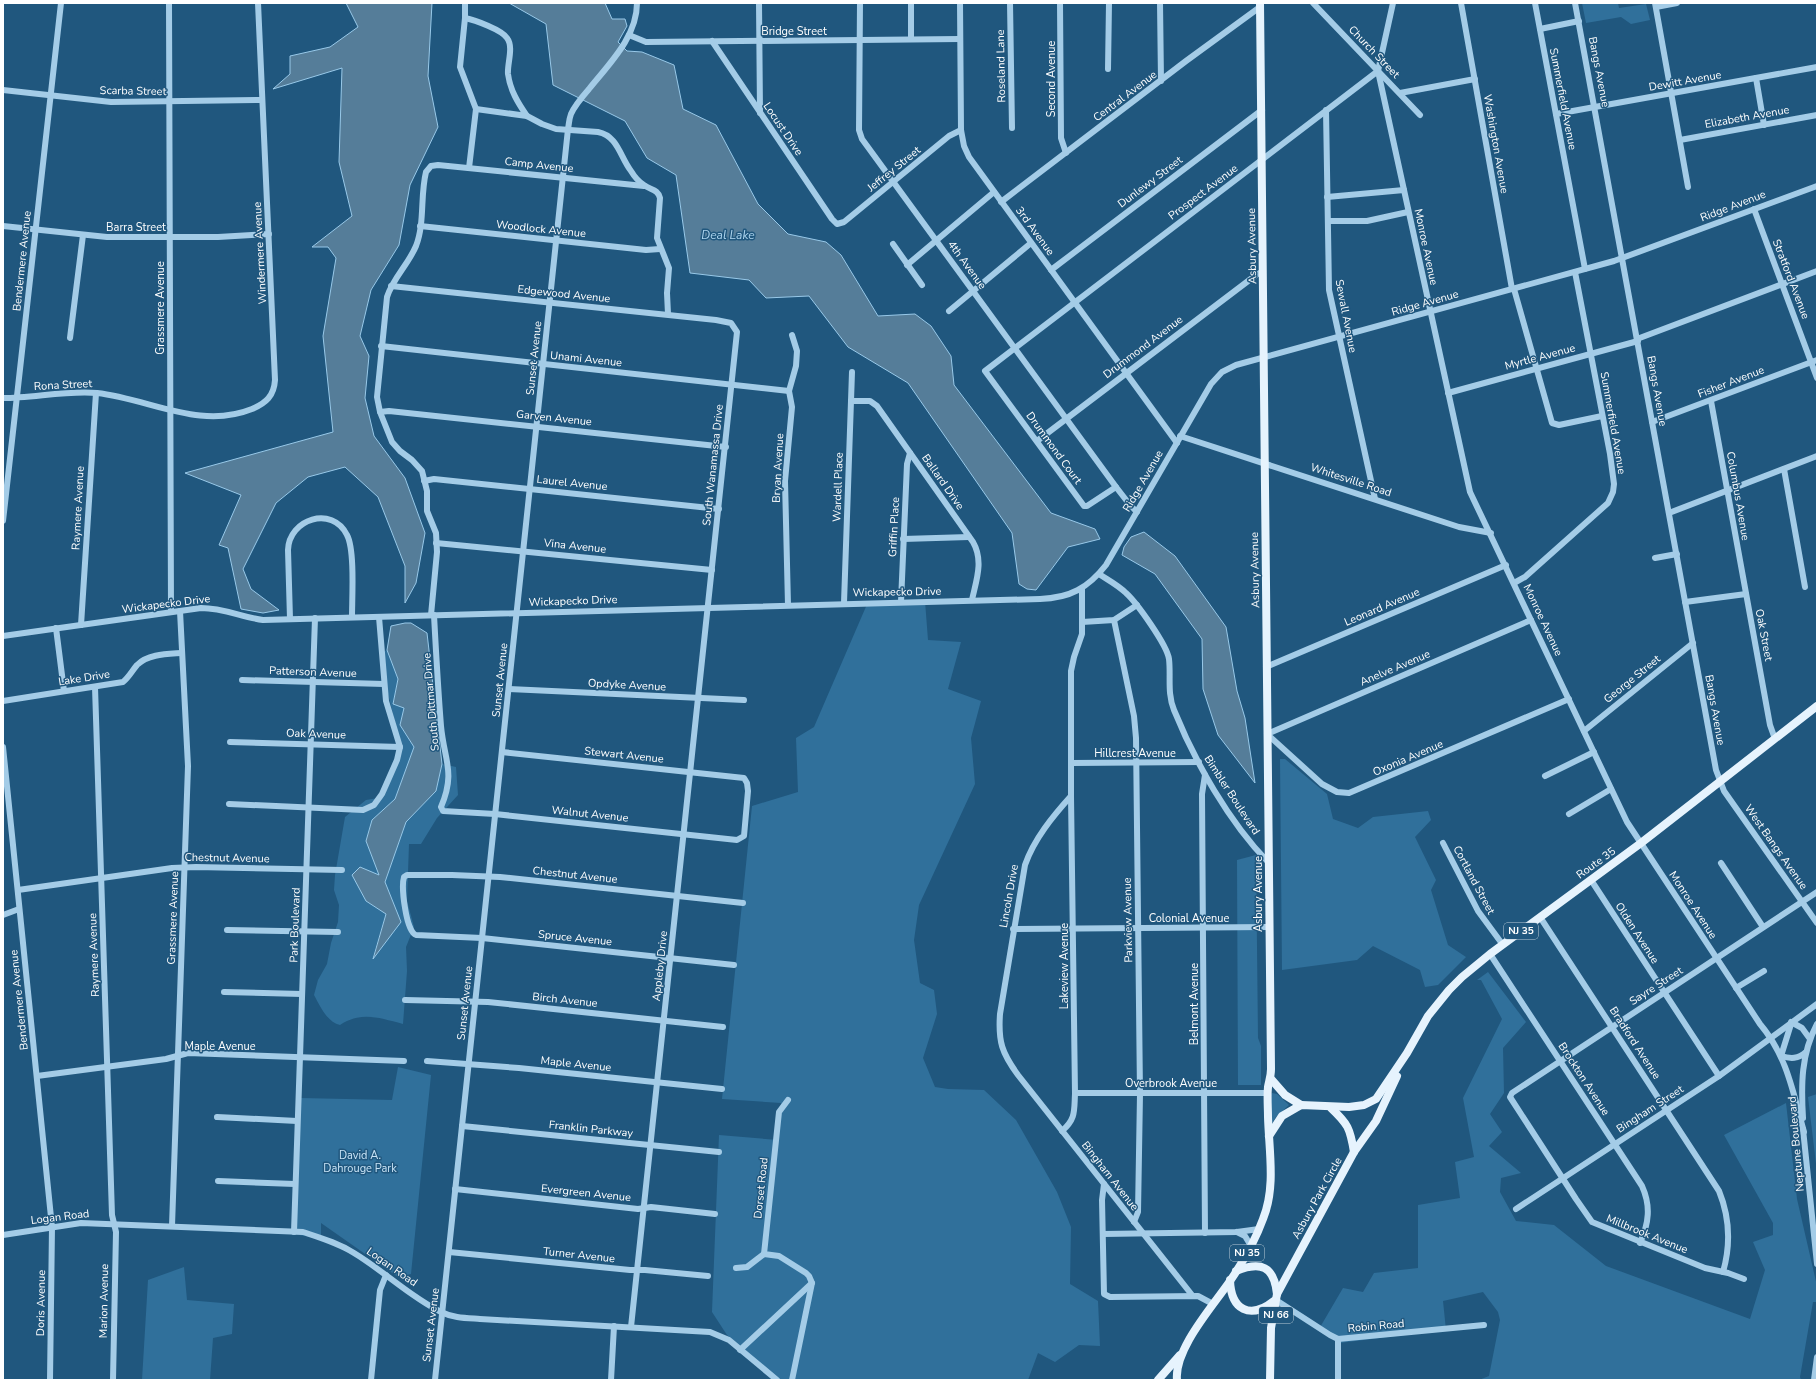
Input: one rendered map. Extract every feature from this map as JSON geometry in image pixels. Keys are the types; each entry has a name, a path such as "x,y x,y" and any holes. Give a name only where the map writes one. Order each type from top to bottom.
{"main road":[{"name":"Asbury Avenue","path":"1260,5 1271,1079 1268,1093 1270,1136"},
{"name":"Route 35","path":"1407,1053 1420,1028 1436,1004 1462,977 1490,954 1641,844 1817,706"},
{"name":"NJ 35","path":"1301,1105 1331,1108 1364,1105 1376,1098 1407,1053"},
{"name":"NJ 35","path":"1354,1152 1367,1136 1379,1114 1407,1053"},
{"path":"1270,1136 1282,1116 1301,1105 1285,1095 1271,1079"},
{"name":"Asbury Park Circle","path":"1270,1380 1270,1328 1277,1299 1298,1255 1354,1152 1349,1128 1345,1121 1331,1108"},
{"name":"NJ 35","path":"1158,1380 1180,1355 1236,1271 1259,1229 1267,1207 1270,1185 1270,1136"},
{"path":"1230,1280 1232,1296 1241,1308 1255,1311 1264,1308 1277,1299 1275,1280 1268,1269 1260,1266 1252,1266 1236,1271"},
{"name":"NJ 66","path":"1275,1380 1275,1329 1277,1299"},
{"path":"1176,1380 1180,1355"}],"street":[{"name":"Bendermere Avenue","path":"3,521 18,398 61,3"},
{"name":"Grassmere Avenue","path":"169,3 171,612"},
{"name":"Windermere Avenue","path":"171,410 196,416 223,416 244,412 256,407 265,402 272,395 275,380 258,3"},
{"path":"465,3 460,67 476,109 469,168"},
{"name":"Sunset Avenue","path":"435,1380 568,129 571,114 578,102 629,35 635,21 637,3"},
{"path":"759,3 760,113"},
{"name":"4th Avenue","path":"860,3 860,135 1066,419 1116,487 1137,512"},
{"path":"911,3 911,39"},
{"name":"3rd Avenue","path":"960,3 961,130 964,146 969,157 1176,443"},
{"name":"Roseland Lane","path":"1010,3 1012,128"},
{"name":"Second Avenue","path":"1060,3 1061,138 1066,153"},
{"path":"1108,69 1109,3"},
{"path":"1160,3 1161,81"},
{"name":"Church Street","path":"1313,3 1420,115"},
{"path":"1378,71 1393,3"},
{"name":"Washington Avenue","path":"1461,3 1513,289 1551,420 1554,425 1559,425 1602,416"},
{"name":"Summerfield Avenue","path":"1535,3 1585,269"},
{"name":"Bangs Avenue","path":"1575,3 1716,770 1720,782"},
{"path":"1677,3 1655,5 1688,188"},
{"name":"Central Avenue","path":"1002,202 1260,5"},
{"path":"465,18 477,21 504,34 508,39 510,48 508,69 509,81 517,101 527,116"},
{"path":"1540,28 1579,21"},
{"name":"Bridge Street","path":"629,35 646,42 960,39"},
{"name":"Locust Drive","path":"712,41 832,219 837,224 840,223"},
{"name":"Dewitt Avenue","path":"1556,114 1817,67"},
{"name":"Prospect Avenue","path":"985,371 1378,71"},
{"name":"Monroe Avenue","path":"1378,71 1468,484 1627,822 1760,1024 1772,1038 1781,1056 1794,1094 1804,1132"},
{"path":"1756,78 1764,124"},
{"path":"1400,93 1475,79"},
{"name":"Scarba Street","path":"3,90 111,102 262,100"},
{"path":"476,109 527,116 548,127 606,133 612,137 632,172 644,186 657,192 660,198 657,238 660,249 669,268 667,294 668,314"},
{"name":"Dunlewy Street","path":"1051,270 1262,110"},
{"name":"Sewall Avenue","path":"1326,110 1328,283 1375,499"},
{"name":"Elizabeth Avenue","path":"1680,140 1817,115"},
{"name":"Jeffrey Street","path":"840,223 844,222 949,136 961,130"},
{"name":"Camp Avenue","path":"420,226 425,174 431,166 438,165 644,186"},
{"name":"Ridge Avenue","path":"1121,539 1211,384 1218,375 1236,365 1623,258 1817,186"},
{"path":"1327,197 1404,190"},
{"path":"907,264 994,192"},
{"name":"Stratford Avenue","path":"1754,209 1782,284 1814,361 1817,378"},
{"path":"1328,221 1367,221 1408,212"},
{"name":"Barra Street","path":"3,226 107,237 269,234"},
{"path":"390,286 415,247 420,226"},
{"name":"Woodlock Avenue","path":"420,226 646,250 660,249"},
{"path":"70,338 83,235"},
{"path":"949,311 1031,243"},
{"path":"893,244 922,285"},
{"name":"Drummond Avenue","path":"1037,441 1263,271"},
{"name":"Myrtle Avenue","path":"1448,393 1637,340 1817,271"},
{"name":"Summerfield Avenue","path":"1514,583 1525,577 1594,517 1608,503 1614,484 1575,272"},
{"name":"Edgewood Avenue","path":"390,286 668,314 727,321 734,326"},
{"name":"South Dittmar Drive","path":"390,286 387,298 376,394 380,412 392,442 422,471 427,491 427,511 436,533 437,552 433,615 441,728 449,773 448,789 442,809"},
{"name":"South Wanamassa Drive","path":"708,606 737,334 734,326"},
{"name":"Bryan Avenue","path":"788,605 785,481 792,407 789,391 797,358 795,341 792,335"},
{"name":"Unami Avenue","path":"381,346 789,391"},
{"name":"Fisher Avenue","path":"1652,422 1814,361"},
{"name":"Drummond Court","path":"985,371 1084,506 1087,506 1116,487"},
{"name":"Wardell Place","path":"844,603 852,372"},
{"name":"Rona Street","path":"3,398 96,393 120,397 171,410"},
{"name":"Raymere Avenue","path":"81,625 96,393"},
{"name":"Ballard Drive","path":"851,401 870,401 876,404 978,550 979,557 972,600"},
{"name":"Columbus Avenue","path":"1711,401 1746,594"},
{"name":"Garven Avenue","path":"380,412 389,411 726,446"},
{"name":"Whitesville Road","path":"1180,436 1459,527 1491,533"},
{"name":"Griffin Place","path":"901,602 907,464 910,453"},
{"path":"1669,513 1817,456"},
{"path":"1784,469 1805,587"},
{"name":"Laurel Avenue","path":"424,481 434,479 719,509"},
{"path":"290,619 288,550 290,539 302,523 317,518 330,520 337,523 348,536 351,548 352,617"},
{"path":"903,539 969,536"},
{"name":"Wickapecko Drive","path":"3,636 171,612 216,608 254,619 290,619 708,606 1049,598 1066,595 1082,589 1098,574 1121,539"},
{"name":"Vina Avenue","path":"436,542 712,570"},
{"path":"1655,558 1676,554"},
{"name":"Leonard Avenue","path":"1266,667 1506,565"},
{"name":"Bimbler Boulevard","path":"1098,574 1121,588 1136,605 1167,651 1169,658 1172,704 1198,762 1244,834 1268,862"},
{"path":"1071,796 1071,671 1082,634 1082,589"},
{"path":"1685,602 1746,594"},
{"name":"Oak Street","path":"1746,594 1770,725 1775,739"},
{"path":"1082,622 1114,620 1136,605"},
{"name":"Appleby Drive","path":"631,1327 708,606"},
{"name":"Grassmere Avenue","path":"172,1226 188,766 180,611"},
{"path":"229,804 363,810 374,805 387,783 397,760 400,747 388,709 384,684 379,617"},
{"name":"Park Boulevard","path":"294,1232 315,618"},
{"name":"Parkview Avenue","path":"1114,620 1134,716 1137,763 1140,1094 1138,1212 1134,1222"},
{"name":"Anelve Avenue","path":"1267,734 1532,620"},
{"path":"56,628 64,691"},
{"name":"George Street","path":"1584,731 1693,643"},
{"name":"Lake Drive","path":"3,701 95,687 125,680 137,665 146,658 182,653"},
{"name":"Patterson Avenue","path":"242,680 384,684"},
{"name":"Raymere Avenue","path":"95,687 112,1215 114,1223"},
{"name":"Opdyke Avenue","path":"509,689 744,700"},
{"name":"Oxonia Avenue","path":"1267,734 1322,784 1337,792 1349,793 1569,699"},
{"name":"Oak Avenue","path":"230,742 400,747"},
{"name":"Bendermere Avenue","path":"3,747 52,1226"},
{"name":"Stewart Avenue","path":"502,752 744,778 748,783 746,828 744,836 737,840"},
{"path":"1545,776 1594,752"},
{"name":"Hillcrest Avenue","path":"1072,764 1198,762"},
{"name":"Belmont Avenue","path":"1205,775 1202,794 1205,1233"},
{"name":"West Bangs Avenue","path":"1720,782 1724,791 1817,923"},
{"path":"1569,814 1611,789"},
{"name":"Lakeview Avenue","path":"1062,1131 1071,1123 1073,1118 1074,1093 1071,796"},
{"name":"Lincoln Drive","path":"1062,1131 1007,1060 1000,1044 999,1029 1013,929 1023,873 1028,856 1058,812 1071,796"},
{"name":"Walnut Avenue","path":"442,809 446,812 495,814 737,840"},
{"name":"Cortland Street","path":"1443,843 1478,911 1503,945"},
{"path":"1721,863 1763,927"},
{"name":"Chestnut Avenue","path":"18,890 185,868 342,870"},
{"name":"Chestnut Avenue","path":"414,935 410,930 402,892 402,882 405,876 420,874 489,876 743,903"},
{"name":"Olden Avenue","path":"1591,880 1719,1076"},
{"name":"Sayre Street","path":"1511,1100 1512,1093 1817,892"},
{"path":"3,915 19,909"},
{"name":"Bradford Avenue","path":"1540,917 1714,1181 1723,1202 1729,1236 1728,1250 1723,1272"},
{"name":"Colonial Avenue","path":"1013,929 1269,927"},
{"path":"227,930 338,932"},
{"name":"Spruce Avenue","path":"414,935 482,938 734,966"},
{"name":"Brockton Avenue","path":"1490,954 1642,1186 1647,1199 1648,1223 1640,1243"},
{"path":"1736,988 1764,971"},
{"path":"224,992 302,994"},
{"name":"Birch Avenue","path":"405,1000 475,1001 723,1027"},
{"name":"Bingham Street","path":"1516,1209 1719,1076 1817,1004"},
{"path":"1806,1052 1793,1059 1781,1056 1786,1034 1792,1022 1802,1028 1810,1039"},
{"name":"Neptune Boulevard","path":"1817,1024 1806,1052 1802,1080 1804,1132 1817,1264"},
{"name":"Maple Avenue","path":"37,1076 178,1056 188,1053 404,1061"},
{"name":"Maple Avenue","path":"427,1062 469,1063 722,1089"},
{"name":"Overbrook Avenue","path":"1074,1093 1268,1093"},
{"name":"Dorset Road","path":"764,1254 780,1112 788,1100"},
{"name":"Millbrook Avenue","path":"1511,1100 1562,1179 1592,1222 1640,1243 1705,1268 1744,1279"},
{"path":"217,1117 297,1120"},
{"name":"Franklin Parkway","path":"462,1126 719,1152"},
{"name":"Bingham Avenue","path":"1062,1131 1143,1233"},
{"path":"218,1182 295,1184"},
{"path":"1104,1184 1102,1200 1104,1294 1120,1297 1192,1295 1198,1296 1213,1304"},
{"name":"Evergreen Avenue","path":"455,1189 715,1214"},
{"name":"Logan Road","path":"3,1235 52,1226 81,1223 114,1223 303,1232 344,1248 427,1304 442,1312 454,1316 480,1319 710,1332 725,1338 777,1380"},
{"name":"Marion Avenue","path":"113,1380 116,1232 114,1223"},
{"name":"Doris Avenue","path":"50,1380 52,1226"},
{"path":"1103,1234 1237,1232 1259,1229"},
{"path":"1237,1232 1245,1236 1251,1246"},
{"path":"1143,1233 1192,1295"},
{"name":"Turner Avenue","path":"449,1252 708,1276"},
{"path":"736,1268 747,1266 764,1254 779,1256 810,1276 812,1283 792,1380"},
{"path":"371,1380 380,1290 386,1275"},
{"path":"740,1350 812,1283"},
{"name":"Robin Road","path":"1277,1299 1338,1339 1484,1325"},
{"path":"611,1380 614,1326"},
{"path":"1338,1339 1338,1380"},
{"path":"1814,1380 1817,1357"}],"green space":[{"path":"1582,3 1618,3 1619,8 1646,4 1650,20 1631,24 1621,17 1586,23"},
{"path":"925,601 928,640 961,642 948,689 981,701 971,738 975,784 919,905 914,940 920,983 934,990 937,1014 923,1058 935,1087 948,1089 984,1090 1016,1120 1057,1192 1071,1227 1070,1284 1098,1301 1100,1346 1079,1345 1055,1362 1038,1353 1028,1380 777,1380 727,1335 712,1312 719,1135 778,1140 781,1103 722,1099 752,806 798,792 796,738 814,727 868,602"},
{"path":"387,650 398,679 393,704 404,708 400,725 414,747 395,799 372,820 366,841 380,876 366,901 386,913 373,957 401,922 385,882 406,822 436,791 442,764 456,767 458,795 437,818 421,844 409,844 407,901 414,927 406,947 407,971 403,1024 378,1018 363,1017 356,1018 340,1025 331,1021 321,1009 314,995 318,980 327,964 331,943 338,922 339,905 334,890 335,875 345,817 366,800 384,797 402,750 388,694 383,652"},
{"path":"1280,759 1285,759 1327,794 1333,819 1358,828 1373,817 1428,811 1431,820 1415,837 1436,880 1431,890 1448,945 1466,957 1438,985 1425,987 1420,970 1373,946 1357,960 1282,970"},
{"path":"1256,855 1258,1038 1261,1046 1261,1085 1238,1085 1237,860"},
{"path":"1488,972 1526,1022 1503,1048 1504,1093 1490,1114 1502,1132 1489,1146 1521,1173 1501,1178 1500,1192 1516,1221 1554,1225 1606,1266 1750,1319 1765,1270 1753,1242 1773,1235 1773,1223 1724,1135 1786,1103 1797,1199 1817,1286 1817,1302 1813,1302 1800,1377 1801,1380 1479,1380 1489,1376 1500,1320 1498,1312 1483,1292 1443,1301 1446,1330 1339,1343 1319,1329 1343,1288 1363,1292 1374,1273 1418,1268 1418,1205 1460,1198 1455,1162 1474,1157 1463,1098 1502,1019 1481,980 1477,980"},
{"name":"David A. Dahrouge Park","path":"398,1067 431,1075 411,1274 398,1277 321,1223 321,1239 294,1234 300,1098 392,1100"},
{"path":"1272,1093 1277,1094 1289,1105 1276,1117 1271,1125 1271,1095"},
{"path":"1817,1094 1817,1172 1808,1097"},
{"path":"184,1267 187,1300 234,1304 232,1334 213,1338 210,1380 142,1380 148,1280"}],"water":[{"path":"346,3 432,3 428,76 438,127 410,185 399,245 371,290 360,336 369,356 365,398 374,436 405,478 425,533 416,583 405,603 405,566 378,497 345,467 308,477 276,503 243,569 251,589 279,610 263,613 241,609 228,548 219,545 241,495 185,473 333,432 323,336 336,258 328,247 312,247 352,216 339,162 342,68 273,89 290,74 290,56 330,47 358,27"},
{"name":"Deal Lake","path":"509,3 605,3 612,19 625,19 627,26 618,42 627,51 642,52 674,65 683,109 716,125 758,204 788,234 826,242 841,255 878,316 915,314 931,326 951,356 954,385 1051,513 1095,529 1100,539 1068,547 1036,590 1027,589 1019,584 1012,533 908,383 848,347 809,296 766,298 749,280 690,273 676,175 647,158 625,121 553,85 546,24"},
{"path":"1144,532 1175,556 1226,627 1237,691 1245,718 1255,783 1218,735 1203,689 1202,639 1155,574 1122,555 1124,547 1131,537"},
{"path":"411,623 427,633 442,764 436,791 406,822 385,882 401,922 373,959 386,914 366,901 352,875 360,867 379,875 366,841 372,820 395,799 414,747 400,725 404,708 393,704 398,679 387,650 391,626"}]}
